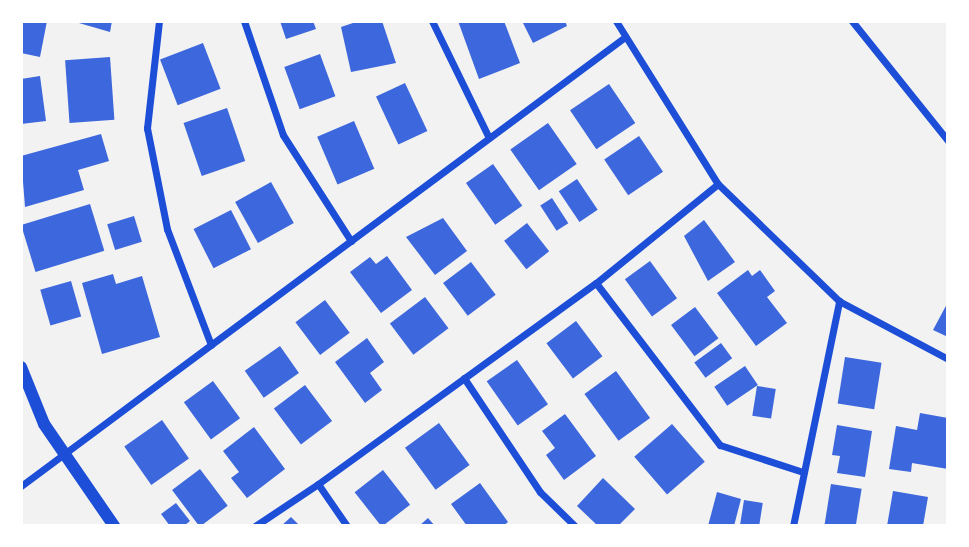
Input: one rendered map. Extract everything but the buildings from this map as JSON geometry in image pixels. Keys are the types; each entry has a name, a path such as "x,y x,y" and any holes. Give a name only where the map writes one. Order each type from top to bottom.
{"street":[{"path":"159,21 147,128 167,229 211,345"},
{"path":"244,21 283,135 351,241"},
{"path":"432,21 489,138"},
{"path":"616,21 718,184 839,301 948,359"},
{"path":"852,21 948,141"},
{"path":"860,31 862,21"},
{"path":"21,486 625,37"},
{"path":"255,526 318,484 596,283 718,184"},
{"path":"596,283 720,445 800,471"},
{"path":"793,526 800,471 839,301"},
{"path":"21,367 44,424 114,526"},
{"path":"464,378 540,492 575,526"},
{"path":"318,484 348,526"}]}
